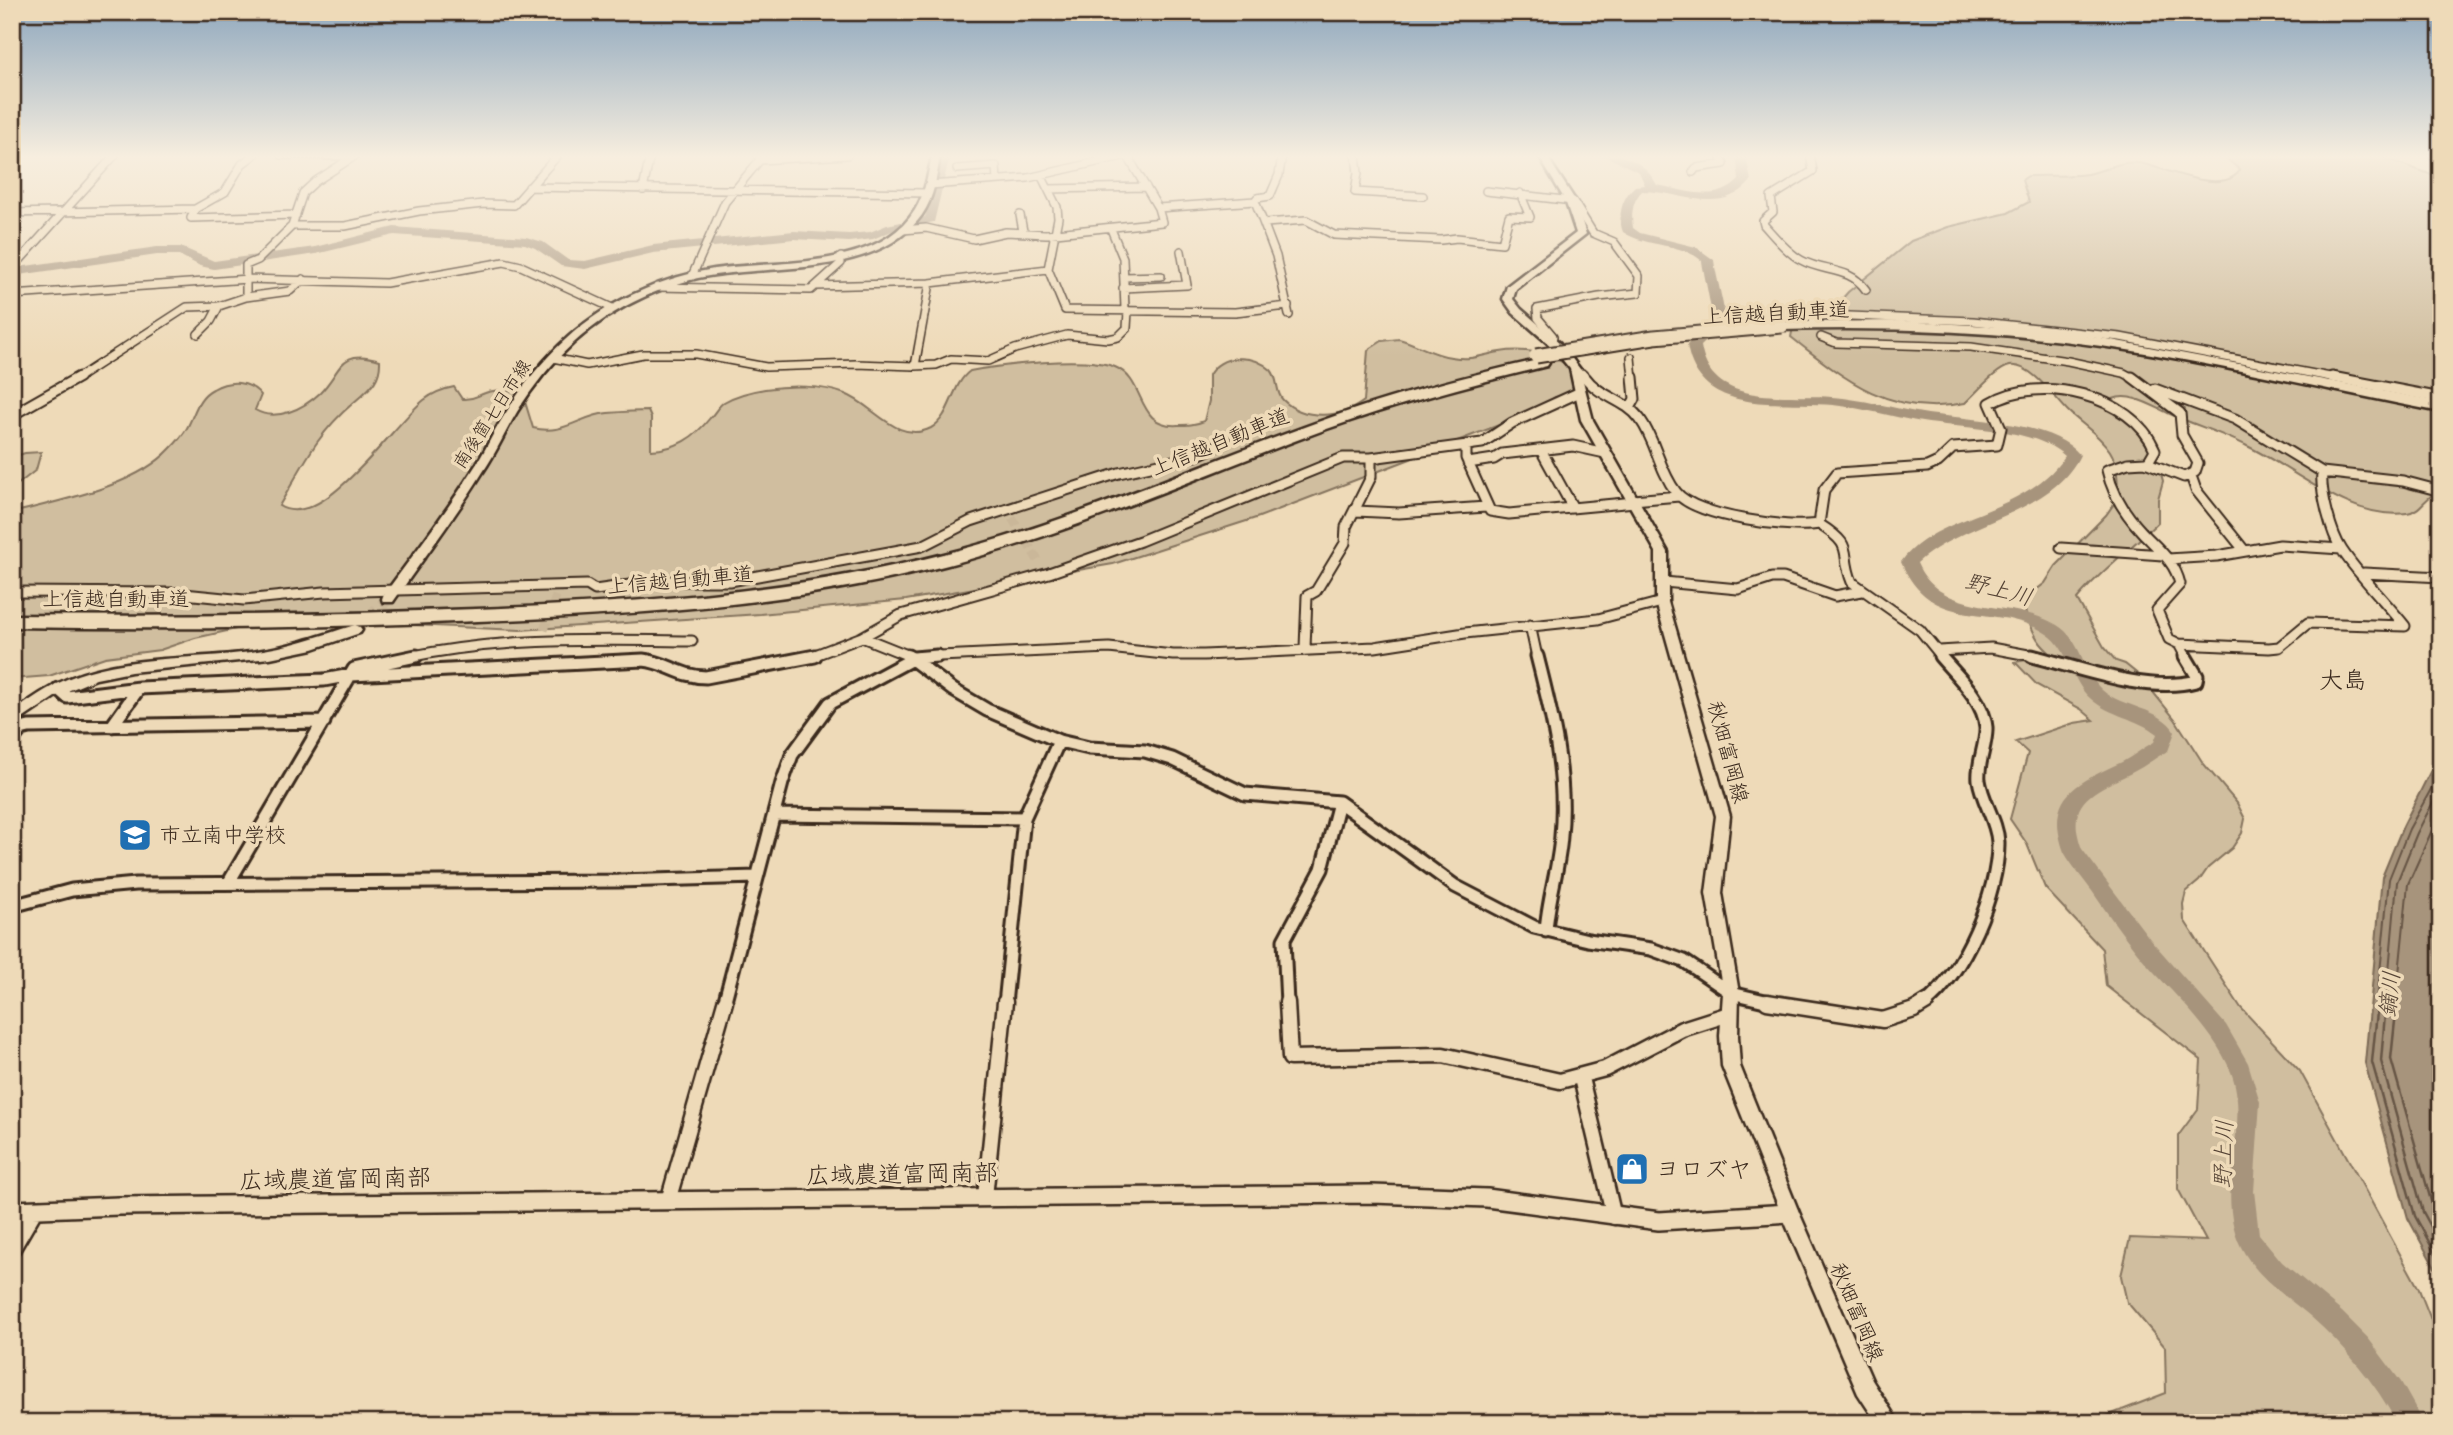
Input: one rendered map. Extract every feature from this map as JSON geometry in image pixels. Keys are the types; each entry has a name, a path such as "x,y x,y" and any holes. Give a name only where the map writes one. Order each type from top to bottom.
{"highway":[{"name":"上信越自動車道","path":"12,608 280,609 505,603 714,591 821,576 944,549 1058,516 1369,399 1450,376 1539,360 1785,329 1931,326 2058,337 2187,357 2441,407"},
{"name":"上信越自動車道","path":"1785,329 1920,333 2056,343 2185,363 2441,414"},
{"name":"上信越自動車道","path":"12,621 278,622 498,615 710,602 825,587 1006,543 1133,500 1376,407 1539,360"}],"main road":[{"path":"907,226 910,222"},
{"name":"秋畑富岡線","path":"1577,222 1581,234 1511,288 1507,294 1508,299 1517,311 1552,341 1576,373 1587,420 1662,552 1662,602 1721,806 1723,825 1714,893 1731,993 1731,1066 1790,1213 1865,1387 1889,1423"},
{"name":"南後箇七日市線","path":"391,594 478,471 516,406 553,358 583,327 612,308 657,287 692,276 841,257 882,243 907,226"},
{"path":"12,721 58,689 82,678 127,668 299,650 355,630"}],"street":[{"path":"12,269 53,222"},
{"path":"246,297 246,265 258,260 293,222"},
{"path":"292,226 345,226 366,222"},
{"path":"692,276 716,222"},
{"path":"1021,222 1023,231"},
{"path":"1057,222 1048,269 1065,310 1235,312 1288,311 1286,291 1265,223 1279,222"},
{"path":"907,226 974,239 1006,232 1055,233 1162,222"},
{"path":"1310,222 1334,235 1441,240 1457,238 1502,243 1507,222"},
{"path":"1552,341 1553,336 1538,318 1537,309 1638,292 1639,275 1614,242 1593,233 1585,222"},
{"path":"1763,222 1801,259 1853,275 1862,282 1866,290"},
{"path":"553,358 587,365 643,354 696,354 766,367 856,364 889,367 936,365 951,359 988,361 1015,349 1068,335 1108,339 1118,337 1128,328 1123,288 1125,261 1120,241 1111,229"},
{"path":"1123,288 1187,285 1181,251"},
{"path":"816,286 841,262 841,257"},
{"path":"12,295 248,279 386,283 504,262 521,266 612,308"},
{"path":"657,287 800,290 816,286 930,283 1048,269"},
{"path":"1124,278 1161,276"},
{"path":"12,415 124,351 174,313 187,307 219,306 246,297 290,291 303,279"},
{"path":"915,366 930,283"},
{"path":"198,334 211,321 219,306"},
{"path":"1813,320 1814,316 1825,315 1934,318 2061,329 2120,337 2441,398"},
{"path":"1821,337 1836,343 1887,346 1937,344 2018,353 2113,370 2150,388 2174,406 2181,415 2182,435 2198,463 2192,476"},
{"path":"1630,408 1634,399 1631,356"},
{"path":"1576,373 1582,373 1590,387 1630,408 1642,423 1679,496"},
{"path":"2150,388 2235,419 2322,472 2403,481 2441,491"},
{"path":"58,689 67,697 81,697 139,688 324,680 351,675 643,660 653,661 689,677 706,677 811,657 862,637 901,615 1049,573 1188,522 1343,458 1371,458 1490,440 1513,423 1580,392"},
{"path":"1819,524 1822,488 1827,480 1837,473 1927,467 1938,462 1953,448 1992,448 2000,440 2001,420 1990,403 2008,394 2055,392 2088,398 2116,408 2145,428 2155,447 2148,462"},
{"path":"12,592 174,593 244,600 324,592 391,594 559,589 587,585 595,590 658,581 730,581 922,547 971,522 1009,514 1119,472 1195,456 1226,442"},
{"path":"862,637 914,658 953,690 1010,721 1059,741 1089,748 1145,751 1172,759 1245,794 1339,802 1455,886 1505,915 1546,931 1651,949 1684,961 1731,993 1759,1001 1883,1020 1914,1010 1927,1002 1947,982 1975,932 1994,880 1998,839 1979,779 1979,764 1986,741 1984,714 1938,652 1907,619 1852,582 1847,571 1849,561 1844,545 1839,537 1819,524 1807,526 1714,514 1679,496 1508,514 1490,511 1468,463 1466,445"},
{"path":"1468,463 1494,459 1502,454 1573,446 1605,453"},
{"path":"1541,450 1573,508"},
{"path":"1305,649 1307,596 1316,591 1345,542 1346,527 1371,477 1371,458"},
{"path":"2192,476 2174,475 2148,462 2117,465 2107,470 2108,478 2133,522 2166,557 2179,577 2180,584 2159,607 2157,615 2169,639 2179,644 2269,648 2279,647 2308,623 2405,626 2364,573 2341,549 2329,515 2321,482 2322,472"},
{"path":"2192,476 2196,490 2244,550"},
{"path":"1356,511 1399,513 1486,507"},
{"path":"2061,548 2166,557 2217,556 2280,545 2341,549"},
{"path":"1039,562 1049,573"},
{"path":"2364,573 2441,577"},
{"path":"1664,582 1738,589 1777,578 1794,580 1835,596 1862,591"},
{"path":"668,1201 792,755 830,703 914,658 1109,648 1173,655 1374,647 1530,625 1598,619 1662,602"},
{"path":"1530,625 1554,721 1563,818 1562,840 1546,916 1546,931"},
{"path":"229,882 351,675 360,666 441,650 543,635 692,641"},
{"path":"1938,652 1989,648 2178,686 2196,681 2197,676 2179,644"},
{"path":"112,726 139,688"},
{"path":"12,740 21,729 29,727 324,722"},
{"path":"985,1197 1024,818 1059,741"},
{"path":"1339,802 1322,869 1284,940 1290,1058 1443,1055 1560,1081 1581,1078 1676,1032 1710,1018 1729,1014"},
{"path":"774,815 1024,818"},
{"path":"12,906 94,886 229,882 618,881 757,877"},
{"path":"1581,1078 1590,1124 1615,1217"},
{"name":"広域農道富岡南部","path":"12,1210 119,1206 1442,1195 1487,1198 1615,1217 1693,1222 1790,1213"},
{"path":"12,1247 33,1211"}],"shaded area":[{"path":"1970,222 2441,222 2441,491 2412,512 2386,513 2365,509 2323,491 2228,437 2141,401 2127,397 2113,399 2135,426 2159,466 2163,481 2158,499 2158,522 2096,578 2077,599 2104,647 2116,661 2125,664 2140,676 2175,719 2203,763 2237,803 2245,819 2242,833 2232,848 2208,868 2199,881 2186,892 2183,904 2184,920 2241,1008 2300,1071 2418,1287 2441,1345 2441,1423 2108,1423 2104,1417 2166,1393 2165,1347 2127,1302 2121,1276 2130,1238 2206,1241 2178,1189 2178,1136 2198,1109 2201,1060 2106,986 2102,949 2045,888 2027,844 2010,819 2028,753 2016,742 2074,723 2094,720 2081,709 2037,685 2015,662 2026,660 2057,666 2055,657 2035,634 2023,606 2031,594 2045,583 2056,566 2106,515 2118,498 2115,462 2100,439 2026,370 2010,366 1999,371 1965,403 1915,405 1871,392 1831,368 1791,337 1793,327 1826,317 1848,292 1911,241"},
{"path":"1399,339 1444,356 1459,358 1511,351 1544,354 1564,363 1581,377 1572,395 1555,397 1533,412 1259,517 1113,564 906,600 760,614 520,630 392,624 345,627 340,615 291,617 195,638 160,650 105,657 49,676 12,679 12,513 118,483 137,473 155,462 177,442 203,396 226,384 251,386 261,395 255,410 272,415 280,414 298,409 313,399 349,359 367,357 380,360 376,380 328,428 279,506 297,510 316,504 336,491 424,400 454,387 462,399 494,391 522,392 533,428 544,430 563,427 598,415 648,411 651,418 651,450 684,441 698,431 724,402 755,391 795,386 836,391 855,399 896,427 919,432 938,423 959,384 970,371 1022,364 1085,362 1102,363 1125,373 1155,419 1164,424 1188,425 1204,421 1209,401 1209,375 1214,368 1238,358 1264,364 1275,377 1283,400 1301,411 1323,415 1355,407 1364,401 1368,350 1382,341"},
{"path":"41,452 36,470 12,489 12,457"}],"water":[{"name":"鏑川","path":"2441,761 2441,1279 2408,1218 2365,1063 2382,877 2403,826 2430,772"}],"waterway":[{"path":"12,272 157,251 181,251 214,265 316,250 394,231 526,241 539,245 565,263 585,265 653,249 794,235 849,238 873,235 891,227 919,222"},
{"name":"野上川","path":"1626,222 1627,230 1636,236 1692,249 1708,260 1711,287 1720,313 1718,323 1694,345 1699,364 1710,380 1721,388 1746,397 1843,402 2027,433 2063,446 2073,455 2044,488 2005,511 1942,537 1924,548 1909,562 1916,579 1928,592 1944,601 2037,622 2052,629 2068,645 2081,674 2096,694 2166,732 2162,746 2087,787 2077,796 2069,806 2066,818 2067,834 2074,852 2117,911 2143,945 2204,1013 2241,1070 2249,1102 2242,1191 2244,1220 2251,1242 2273,1270 2333,1320 2359,1347 2382,1375 2411,1423"}],"tunnel":[{"path":"1012,518 1039,562"},
{"path":"544,630 558,591"},
{"path":"355,630 388,599"}],"place":[{"name":"市立南中学校","path":"135,835"},
{"name":"ヨロズヤ","path":"1632,1169"}],"district":[{"name":"大島","path":"2343,680"}]}
